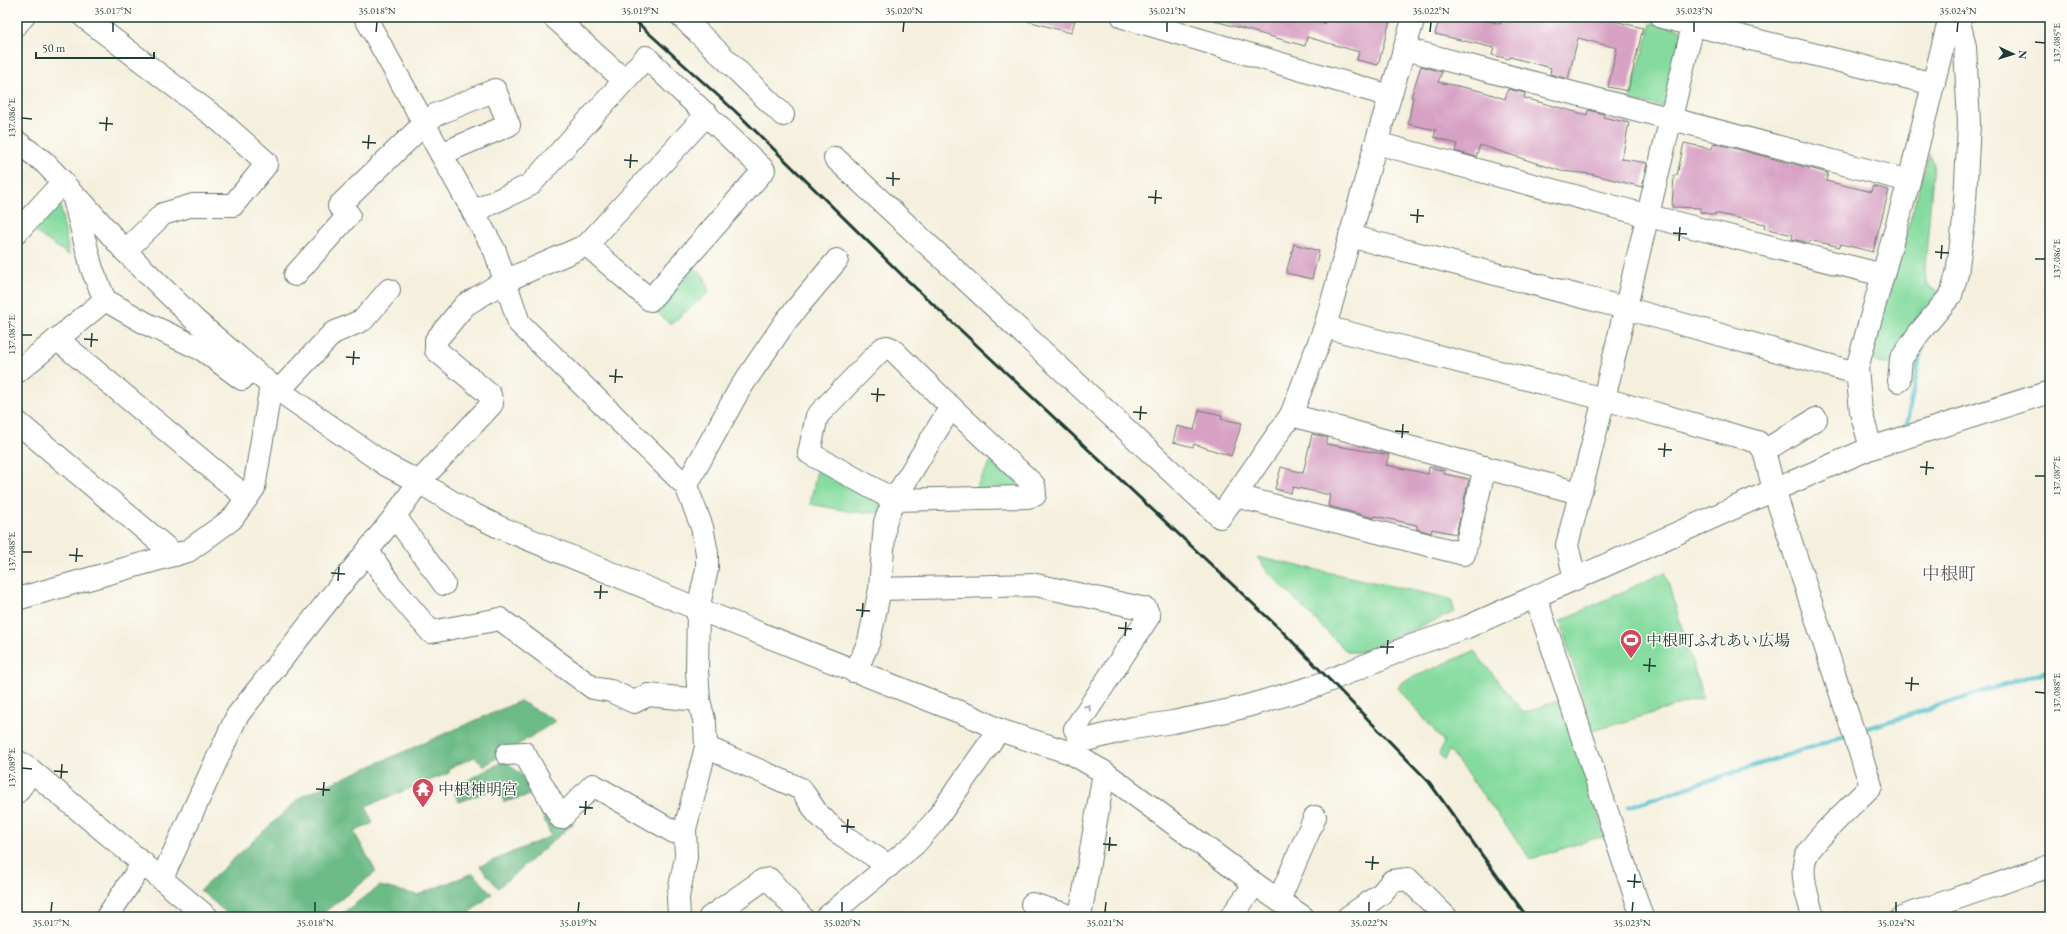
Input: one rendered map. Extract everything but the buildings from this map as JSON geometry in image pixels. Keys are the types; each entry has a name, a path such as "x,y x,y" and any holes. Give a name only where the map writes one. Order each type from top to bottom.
{"street":[{"path":"17,24 23,17"},
{"path":"84,17 220,121 266,162 266,165 233,204 193,205 163,214 125,251"},
{"path":"365,17 495,251 519,323 686,486 702,527 707,553 707,569 698,609 697,671 699,700 705,724 706,747 686,829 686,857 678,896 679,917"},
{"path":"554,17 625,81"},
{"path":"682,17 783,115"},
{"path":"1123,17 1145,20 1390,96"},
{"path":"835,158 1220,517 1291,415 1325,328 1376,143 1414,17"},
{"path":"1662,17 1694,21 1934,84"},
{"path":"1871,448 1861,412 1857,368 1910,181 1950,17"},
{"path":"1899,381 1901,359 1919,333 1951,295 1957,274 1964,221 1969,123 1965,47 1958,17"},
{"path":"1575,579 1567,545 1604,399 1694,21"},
{"path":"1405,49 1910,181"},
{"path":"473,212 530,185 646,57 764,170 650,300 587,245"},
{"path":"295,275 349,215 339,206 424,124 435,115 495,90 509,125 441,154"},
{"path":"162,878 237,716 368,551 419,482 492,404 490,396 436,350 436,340 465,305 505,281 587,245 707,114"},
{"path":"17,142 44,162 83,203 125,251 196,321 274,391"},
{"path":"1376,143 1648,216 1883,275"},
{"path":"17,232 68,188"},
{"path":"68,188 92,269 105,300 147,324 203,350 274,391 386,465 419,482 469,512 499,527 698,609 975,718 999,730 1076,747 1104,772 1255,884 1303,917"},
{"path":"1350,236 1626,308 1849,371 1857,368"},
{"path":"686,486 739,390 786,320 837,260"},
{"path":"17,599 188,551 232,519 254,488 274,391 285,384 333,333 363,320 389,290"},
{"path":"17,372 105,300"},
{"path":"1325,328 1604,399 1758,442 1764,451 1774,490 1871,786 1818,839 1805,859 1804,880 1813,917"},
{"path":"57,339 247,498"},
{"path":"887,347 892,349 1034,485 1035,495 1028,497 894,500 809,453 817,416 883,348 887,347"},
{"path":"1076,747 1133,728 1173,722 1240,708 1280,698 1316,686 1410,646 1467,627 1536,598 1575,579 1871,448 2050,392"},
{"path":"853,671 860,662 869,641 880,589 885,522 894,500 951,407"},
{"path":"1291,415 1579,493"},
{"path":"1764,451 1816,419"},
{"path":"17,422 175,555"},
{"path":"1236,496 1464,554 1485,467"},
{"path":"395,516 444,584"},
{"path":"368,551 390,584 431,632 500,619 593,688 611,691 634,702 648,695 699,700"},
{"path":"880,589 1036,585 1146,609 1149,616 1079,720 1075,728 1076,747"},
{"path":"1536,598 1642,917"},
{"path":"827,917 915,844 935,821 999,730"},
{"path":"706,747 801,789 816,813 836,831 889,866"},
{"path":"507,754 524,753 561,818 593,785 674,832 686,829"},
{"path":"17,792 25,766 162,878 207,917"},
{"path":"1080,917 1104,772"},
{"path":"1279,900 1315,817"},
{"path":"107,917 143,863"},
{"path":"1902,917 2050,866"},
{"path":"710,917 762,880 769,879 802,917"},
{"path":"1348,917 1381,894 1392,881 1408,879 1446,917"},
{"path":"1231,917 1255,884"},
{"path":"1032,904 1074,917"}],"green space":[{"path":"1651,23 1682,30 1667,107 1629,101"},
{"path":"1929,154 1934,163 1925,266 1926,284 1939,293 1890,364 1877,363 1871,357"},
{"path":"56,199 60,203 69,255 31,229"},
{"path":"690,262 704,276 709,292 671,324 654,310 654,301"},
{"path":"992,459 1018,482 1013,489 975,489"},
{"path":"817,470 881,499 882,513 853,512 810,504"},
{"path":"1257,557 1451,599 1455,612 1360,652 1349,652 1344,649 1267,571"},
{"name":"中根町ふれあい広場","path":"1665,572 1703,698 1593,731 1560,621"},
{"path":"1474,651 1524,713 1564,698 1605,837 1592,839 1531,859 1449,750 1444,760 1439,754 1444,742 1398,688 1402,682"},
{"path":"520,701 556,721 484,766 475,757 449,768 449,773 366,806 373,823 354,832 376,872 318,917 231,917 200,890 302,796"},
{"path":"505,760 574,823 498,888 480,866 551,836 534,794 504,802 498,788 459,802 452,789"},
{"path":"473,873 492,894 470,912 472,917 365,917 363,914 357,917 337,917 380,886 417,895"}],"waterway":[{"path":"1905,431 1922,346"},
{"path":"1868,728 2050,670"},
{"path":"1628,807 1848,735"}],"railway":[{"path":"631,17 735,111 906,279 1281,630 1429,782 1527,917"}],"place":[{"name":"中根町ふれあい広場","path":"1631,660"},
{"name":"中根神明宮","path":"423,808"}],"district":[{"name":"中根町","path":"1949,573"}]}
